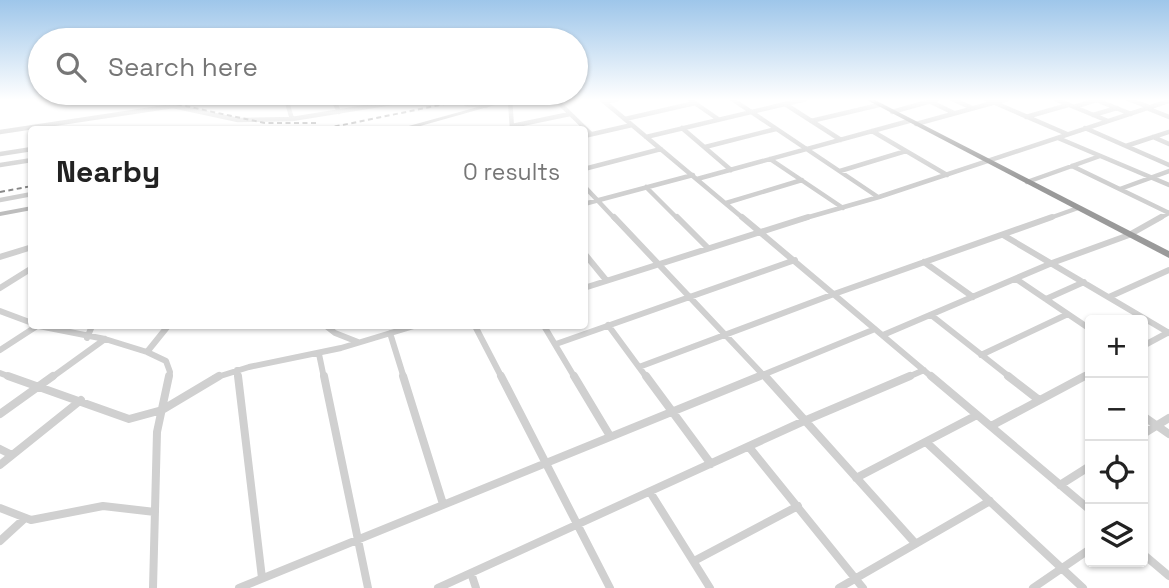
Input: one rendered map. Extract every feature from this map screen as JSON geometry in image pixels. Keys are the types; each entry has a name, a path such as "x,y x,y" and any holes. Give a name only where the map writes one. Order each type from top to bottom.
{"highway":[{"path":"921,126 1169,256"}],"street":[{"path":"588,135 626,126"},
{"path":"634,126 1085,506"},
{"path":"646,136 689,126"},
{"path":"772,126 879,197"},
{"path":"820,126 841,140"},
{"path":"588,203 646,187 731,170 893,126"},
{"path":"1049,126 1067,134"},
{"path":"588,287 989,162 1090,126"},
{"path":"0,132 28,127"},
{"path":"682,128 731,170"},
{"path":"1085,128 1169,165"},
{"path":"705,147 776,129"},
{"path":"872,131 947,175"},
{"path":"1126,146 1169,132"},
{"path":"1153,137 1169,144"},
{"path":"1058,138 1169,185"},
{"path":"588,168 661,149"},
{"path":"0,154 28,150"},
{"path":"840,171 906,151"},
{"path":"1027,182 1100,156"},
{"path":"770,159 843,208"},
{"path":"0,165 28,161"},
{"path":"1072,166 1169,213"},
{"path":"1120,189 1169,171"},
{"path":"726,202 802,180"},
{"path":"646,187 708,248"},
{"path":"588,190 762,374 915,543"},
{"path":"0,200 28,195"},
{"path":"639,366 1077,208"},
{"path":"0,214 28,209"},
{"path":"883,335 1052,263 1129,235 1169,213"},
{"path":"1003,235 1169,333"},
{"path":"0,257 28,248"},
{"path":"588,258 606,280"},
{"path":"556,344 795,260"},
{"path":"924,262 973,297"},
{"path":"0,288 28,270"},
{"path":"1109,297 1169,270"},
{"path":"1016,279 1085,326"},
{"path":"1046,299 1084,282"},
{"path":"0,311 28,322"},
{"path":"981,355 1068,314"},
{"path":"931,315 1039,400"},
{"path":"608,326 710,464"},
{"path":"0,350 33,329"},
{"path":"50,329 87,338 104,339 147,352 169,366 169,386 157,432 153,588"},
{"path":"87,338 91,329"},
{"path":"147,352 166,329"},
{"path":"330,329 358,342"},
{"path":"0,373 130,419 162,410 203,383 237,370 319,354 404,329"},
{"path":"477,329 610,588"},
{"path":"546,329 610,436"},
{"path":"239,588 875,329"},
{"path":"390,333 443,504"},
{"path":"1148,344 1169,333"},
{"path":"0,414 104,339"},
{"path":"319,354 368,588"},
{"path":"237,370 262,578"},
{"path":"438,588 804,421 924,370"},
{"path":"991,426 1085,377"},
{"path":"0,465 80,400"},
{"path":"856,478 977,415"},
{"path":"1148,431 1169,418"},
{"path":"1148,420 1169,435"},
{"path":"926,442 1083,588"},
{"path":"749,447 863,588"},
{"path":"0,449 12,455"},
{"path":"1060,485 1085,469"},
{"path":"650,492 710,588"},
{"path":"839,588 990,501"},
{"path":"0,508 24,519 41,519 103,506 155,512"},
{"path":"694,561 798,506"},
{"path":"0,541 24,519"},
{"path":"1033,588 1085,553"},
{"path":"1148,558 1169,576"},
{"path":"471,573 476,588"}],"railway":[{"path":"0,192 28,187"}]}
